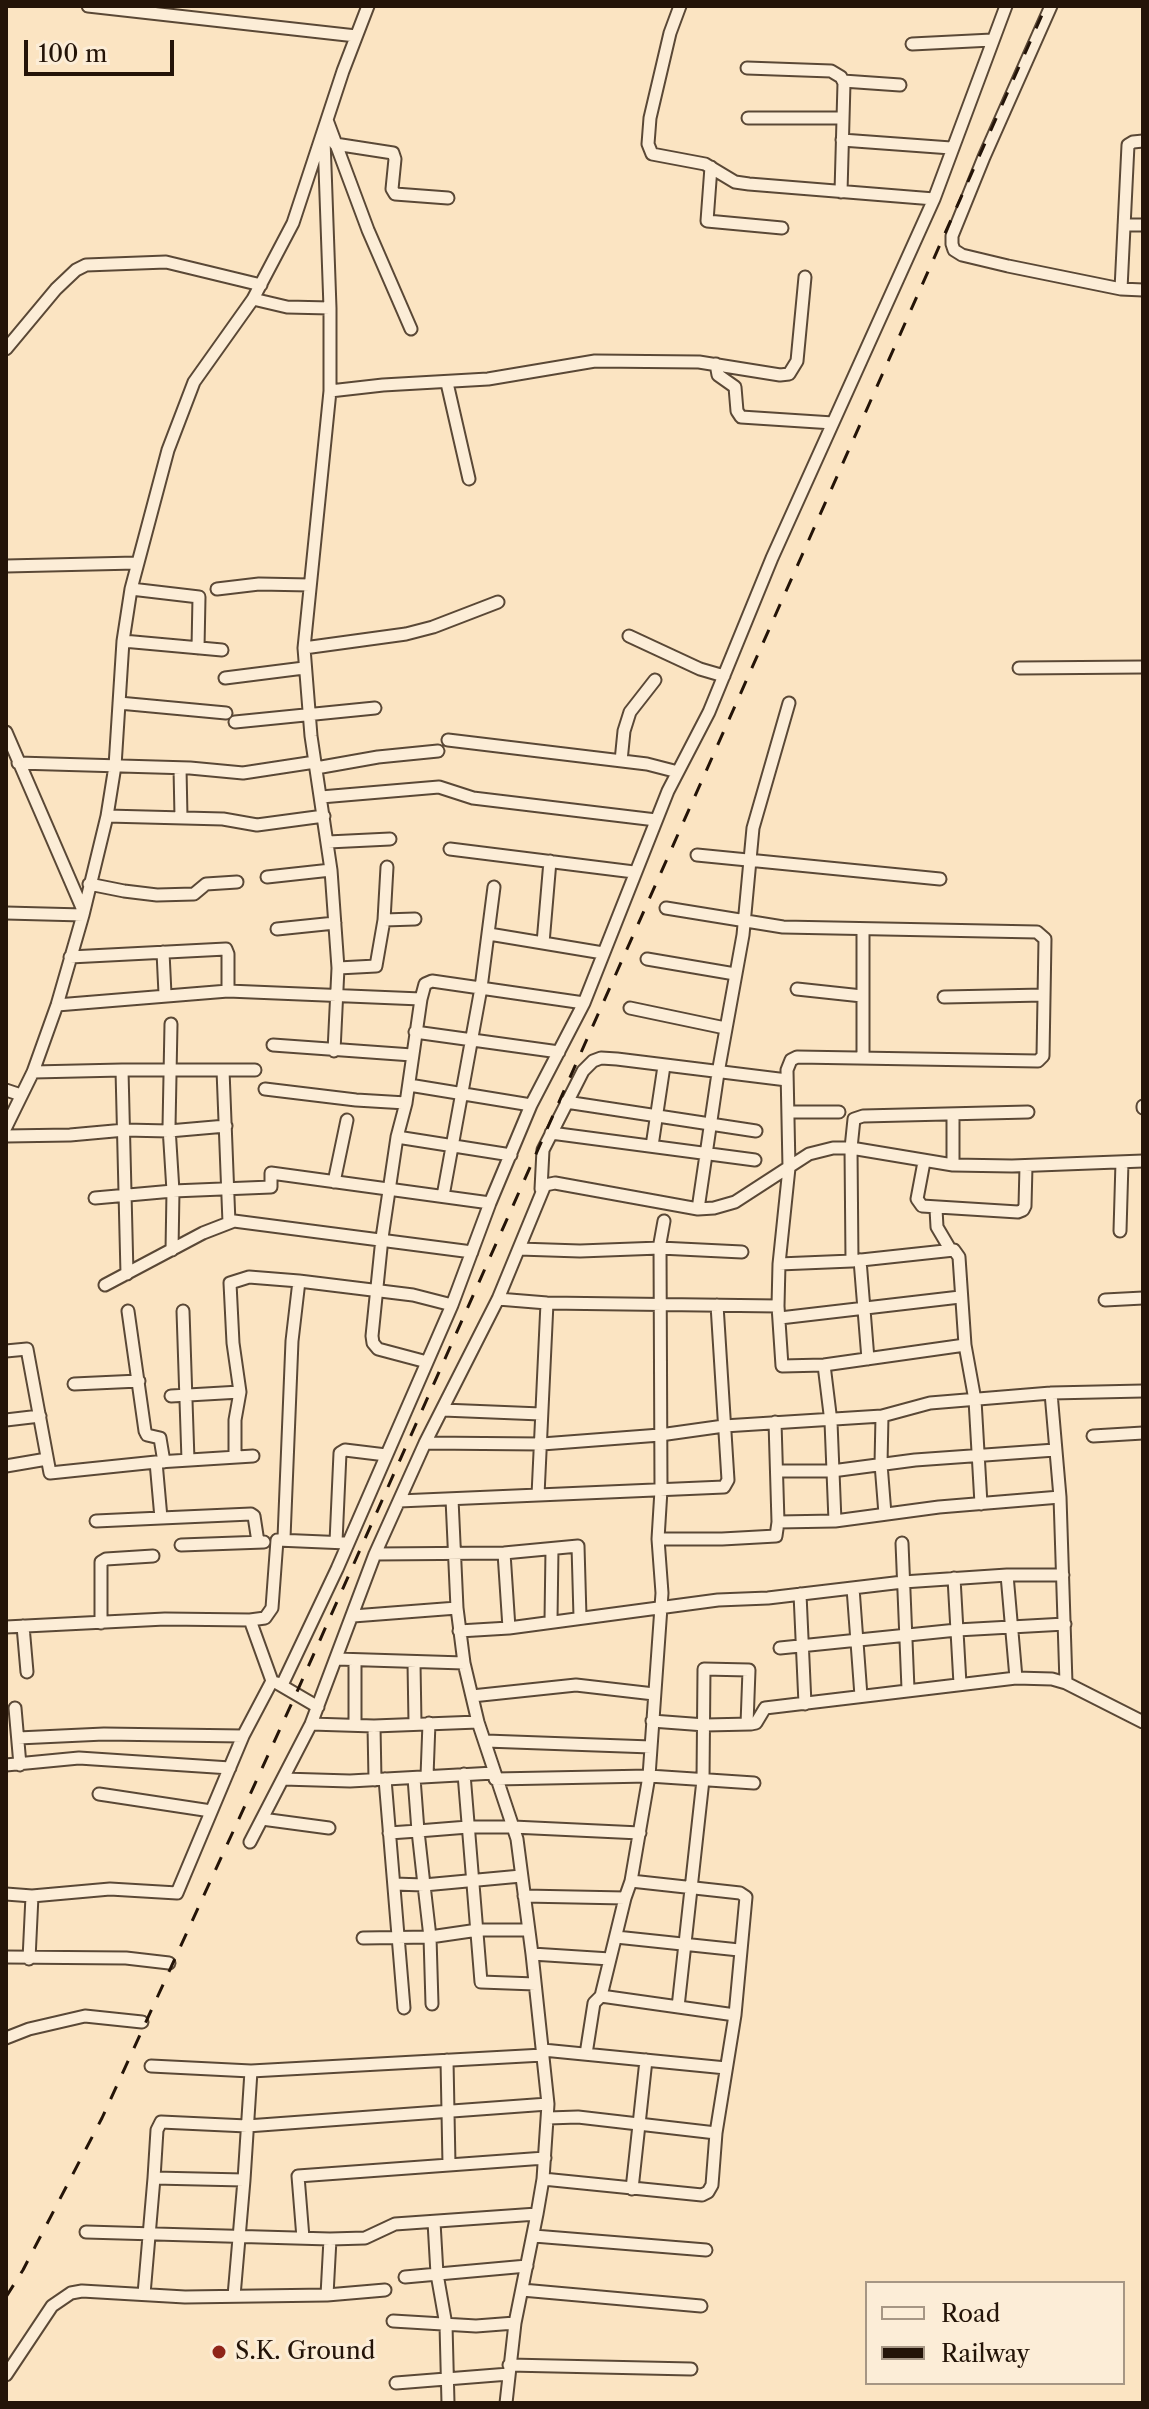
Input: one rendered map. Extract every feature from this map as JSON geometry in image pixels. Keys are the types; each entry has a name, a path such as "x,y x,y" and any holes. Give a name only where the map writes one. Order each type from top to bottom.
{"street":[{"path":"88,6 356,36"},
{"path":"6,1127 33,1072 57,1005 107,816 115,766 123,641 131,589 168,450 183,406 208,360 253,299 293,223 368,6"},
{"path":"680,6 670,33 650,118 649,150 657,156 711,167 735,182 934,199"},
{"path":"995,6 997,28"},
{"path":"6,1894 32,1896 110,1889 177,1893 243,1736 277,1683 427,1362 531,1105 584,1003 656,820 709,712 772,558 934,199 1006,6"},
{"path":"1051,6 984,157 952,236 952,244 954,250 962,255 1121,289 1143,290"},
{"path":"912,44 992,40"},
{"path":"747,68 837,73 843,81 841,192"},
{"path":"843,81 900,85"},
{"path":"748,118 843,118"},
{"path":"325,126 411,329"},
{"path":"325,126 330,391 304,668 331,870 338,968 334,1051"},
{"path":"842,140 951,148"},
{"path":"1121,289 1128,145 1143,141"},
{"path":"335,144 393,153 392,189 395,194 448,198"},
{"path":"711,167 707,221 782,228"},
{"path":"1127,170 1143,170"},
{"path":"1124,225 1143,225"},
{"path":"6,349 56,289 86,265 98,262 166,262 261,285"},
{"path":"330,391 488,379 595,361 716,364 789,374 794,370 799,349 805,277"},
{"path":"253,299 287,307 330,308"},
{"path":"716,364 718,375 735,387 737,411 741,417 833,423"},
{"path":"447,383 469,479"},
{"path":"6,566 136,563"},
{"path":"217,589 259,584 310,585"},
{"path":"131,589 199,597 198,648"},
{"path":"304,648 406,634 498,602"},
{"path":"629,636 700,669 724,676"},
{"path":"123,641 222,650"},
{"path":"1019,668 1143,667"},
{"path":"225,678 304,668"},
{"path":"621,761 624,731 630,712 655,680"},
{"path":"119,703 230,717 309,715 375,708"},
{"path":"698,1209 725,1028 745,921 748,861 761,798 789,703"},
{"path":"6,732 83,912"},
{"path":"448,740 647,764 678,772"},
{"path":"18,763 243,773 438,751"},
{"path":"180,768 181,817"},
{"path":"321,797 439,787 473,798 656,820"},
{"path":"107,816 223,819 257,825 324,816"},
{"path":"328,842 390,839"},
{"path":"450,849 634,872"},
{"path":"697,855 940,879"},
{"path":"543,943 550,861"},
{"path":"338,968 376,966 378,963 387,867"},
{"path":"267,877 331,870"},
{"path":"89,884 140,894 194,894 206,884 237,882"},
{"path":"443,1196 481,988 494,887"},
{"path":"666,908 783,927 1037,932 1045,939 1043,1056 1038,1061 797,1057 789,1064 789,1168 779,1264 782,1366 824,1365 965,1345"},
{"path":"6,913 83,912"},
{"path":"384,920 415,919"},
{"path":"277,929 335,923"},
{"path":"863,929 863,1058"},
{"path":"489,934 603,953"},
{"path":"70,957 226,949 228,991"},
{"path":"163,952 165,994"},
{"path":"647,959 735,974"},
{"path":"427,1362 378,1349 373,1343 375,1291 389,1189 406,1103 421,999 428,981 584,1003"},
{"path":"797,989 862,996"},
{"path":"57,1005 228,991 421,999"},
{"path":"944,997 1044,995"},
{"path":"630,1008 725,1028"},
{"path":"171,1024 169,1131 173,1191 172,1250"},
{"path":"415,1032 559,1052"},
{"path":"273,1045 412,1055"},
{"path":"250,1842 311,1724 375,1554 425,1443 498,1299 541,1189 543,1150 583,1071 601,1058 787,1080"},
{"path":"652,1146 664,1066"},
{"path":"122,1070 127,1274"},
{"path":"223,1070 229,1223"},
{"path":"33,1072 255,1070"},
{"path":"409,1085 531,1105"},
{"path":"265,1089 406,1103"},
{"path":"6,1090 21,1095"},
{"path":"566,1102 756,1131"},
{"path":"788,1112 839,1112"},
{"path":"868,1359 856,1260 851,1148 854,1119 863,1116 1028,1112"},
{"path":"953,1114 953,1165"},
{"path":"334,1182 347,1120"},
{"path":"6,1136 169,1131 226,1126"},
{"path":"551,1133 755,1160"},
{"path":"397,1137 511,1155"},
{"path":"541,1189 549,1182 698,1209 735,1202 818,1150 851,1148 953,1165 1026,1166 1143,1161"},
{"path":"924,1162 918,1204 936,1209 1023,1210 1026,1166"},
{"path":"1120,1231 1122,1162"},
{"path":"95,1198 271,1187 271,1173 490,1203"},
{"path":"936,1209 937,1227 950,1249 959,1257 965,1345 975,1400 981,1504"},
{"path":"105,1285 234,1221 472,1252"},
{"path":"586,2054 594,2003 601,1996 631,1881 649,1776 662,1593 658,1539 661,1490 660,1248 664,1221"},
{"path":"519,1249 580,1251 660,1248 742,1252"},
{"path":"779,1264 856,1260 950,1249"},
{"path":"235,1457 235,1420 240,1392 233,1343 230,1283 249,1277 299,1281 413,1295 452,1305"},
{"path":"6,1627 165,1619 265,1618 272,1608 280,1540 289,1384 299,1281"},
{"path":"498,1299 547,1303 717,1305 779,1312 864,1308 960,1297"},
{"path":"1105,1300 1143,1298"},
{"path":"538,1495 547,1303"},
{"path":"399,1501 727,1485 717,1305"},
{"path":"128,1311 145,1431 147,1435 160,1438 161,1518"},
{"path":"183,1311 188,1460"},
{"path":"6,1351 27,1349 50,1473 253,1456"},
{"path":"824,1365 831,1422 835,1521"},
{"path":"74,1384 139,1381"},
{"path":"425,1443 542,1444 775,1422 831,1422 882,1416 930,1403 1051,1393 1143,1391"},
{"path":"171,1396 240,1392"},
{"path":"1051,1393 1060,1497 1066,1683"},
{"path":"443,1410 541,1414"},
{"path":"6,1420 40,1416"},
{"path":"882,1416 881,1464 885,1514"},
{"path":"658,1539 776,1536 775,1422"},
{"path":"1093,1436 1143,1433"},
{"path":"342,1543 340,1453 345,1450 386,1455"},
{"path":"777,1471 832,1471 1055,1450"},
{"path":"6,1466 47,1459"},
{"path":"778,1522 835,1521 1060,1497"},
{"path":"452,1499 457,1608 464,1663 478,1722 513,1827 532,1954 548,2104 543,2179 515,2323 506,2403"},
{"path":"96,1521 251,1514 254,1516 258,1542"},
{"path":"181,1545 280,1540 342,1543"},
{"path":"902,1543 908,1689"},
{"path":"375,1554 504,1553 578,1546 580,1617"},
{"path":"551,1620 552,1549"},
{"path":"504,1553 509,1628"},
{"path":"101,1623 101,1562 106,1559 153,1556"},
{"path":"459,1631 509,1628 718,1600 903,1582 1007,1575 1063,1575"},
{"path":"1007,1575 1016,1678"},
{"path":"954,1578 960,1684"},
{"path":"853,1588 861,1696"},
{"path":"800,1594 805,1704"},
{"path":"353,1616 457,1608"},
{"path":"250,1620 277,1683 318,1707"},
{"path":"780,1648 957,1630 1065,1624"},
{"path":"23,1626 27,1672"},
{"path":"337,1659 464,1663"},
{"path":"355,1660 355,1725"},
{"path":"414,1663 415,1723"},
{"path":"678,2007 703,1780 704,1669 749,1670 747,1724"},
{"path":"652,1721 705,1725 756,1723 765,1708 1016,1678 1052,1679 1066,1683 1143,1722"},
{"path":"472,1696 576,1685 654,1694"},
{"path":"15,1708 20,1765"},
{"path":"311,1724 374,1726 478,1722"},
{"path":"427,1776 429,1723"},
{"path":"374,1726 389,1833 404,2008"},
{"path":"18,1738 104,1734 243,1736"},
{"path":"486,1741 651,1747"},
{"path":"6,1765 79,1758 230,1768"},
{"path":"283,1779 380,1779 464,1774 649,1776 754,1783"},
{"path":"464,1774 481,1982 535,1984"},
{"path":"414,1778 430,1937 432,2004"},
{"path":"99,1794 211,1811"},
{"path":"262,1819 329,1828"},
{"path":"389,1833 468,1827 640,1833"},
{"path":"394,1884 424,1885 521,1876"},
{"path":"543,2179 702,2195 712,2185 716,2133 735,2015 745,1895 631,1881"},
{"path":"29,1959 32,1896"},
{"path":"524,1896 625,1898"},
{"path":"363,1938 430,1937 478,1930 528,1930"},
{"path":"616,1937 739,1950"},
{"path":"532,1954 610,1959"},
{"path":"6,1957 126,1958 169,1963"},
{"path":"601,1996 735,2015"},
{"path":"6,2038 29,2029 85,2016 142,2022"},
{"path":"151,2066 251,2071 543,2053 586,2054 726,2068"},
{"path":"447,2060 449,2165"},
{"path":"632,2189 646,2060"},
{"path":"234,2296 251,2071"},
{"path":"144,2294 157,2130 161,2122 247,2126 548,2104"},
{"path":"548,2118 578,2117 716,2133"},
{"path":"303,2238 298,2176 545,2158"},
{"path":"154,2178 244,2180"},
{"path":"86,2232 365,2238 395,2224 537,2214"},
{"path":"434,2222 437,2274 446,2325 448,2403"},
{"path":"534,2236 706,2250"},
{"path":"327,2295 330,2239"},
{"path":"405,2277 527,2266"},
{"path":"6,2375 52,2306 71,2293 185,2297 327,2295 385,2290"},
{"path":"522,2290 701,2306"},
{"path":"393,2321 446,2325 515,2323"},
{"path":"396,2383 509,2370 691,2369"}],"railway":[{"path":"6,2297 102,2118 296,1694 1046,6"}],"place":[{"name":"S.K. Ground","path":"219,2352"}]}
